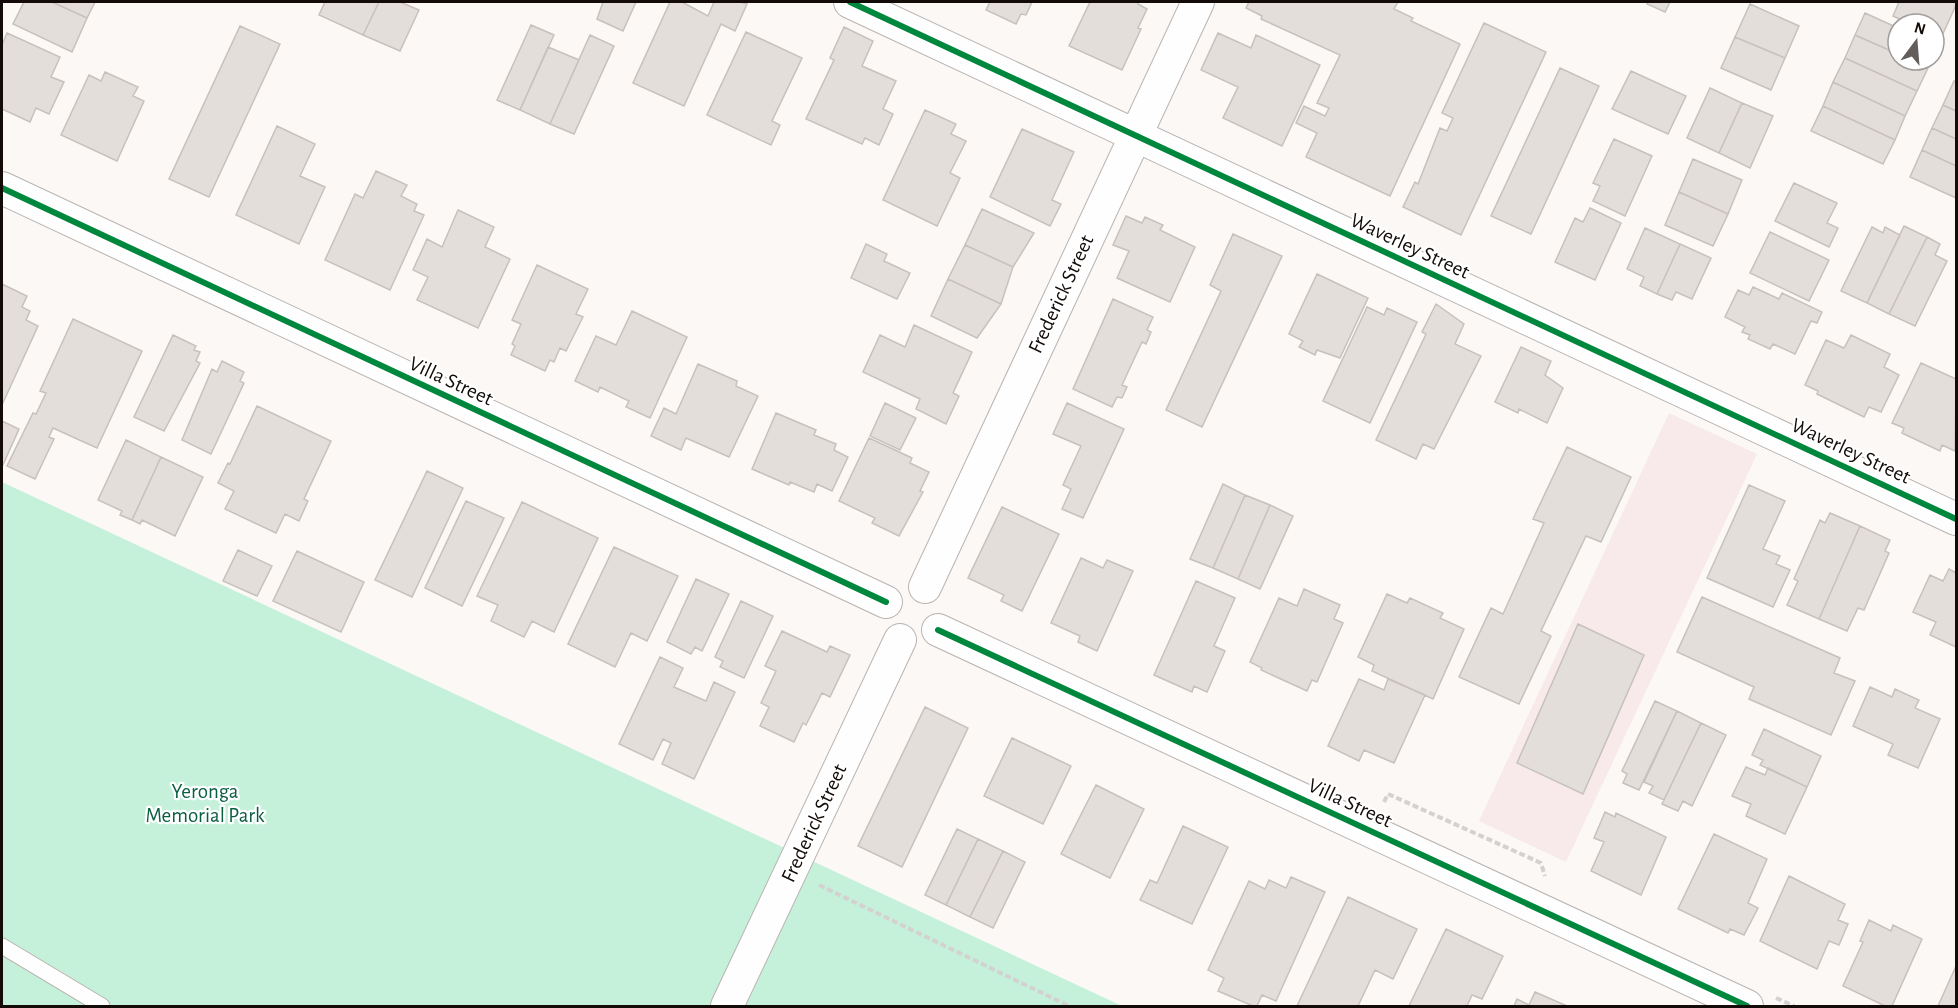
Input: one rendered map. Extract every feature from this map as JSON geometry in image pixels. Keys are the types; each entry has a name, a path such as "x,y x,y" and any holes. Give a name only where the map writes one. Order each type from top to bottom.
{"street":[{"name":"Waverley Street","path":"850,2 1956,519"},
{"name":"Frederick Street","path":"925,587 1198,2"},
{"name":"Villa Street","path":"2,188 886,602"},
{"path":"907,585 925,587 938,597 942,605 943,614 938,630 933,636 917,643 900,640 887,628 884,610 886,602 891,594 907,585"},
{"name":"Villa Street","path":"938,630 1747,1006"},
{"name":"Frederick Street","path":"727,1006 900,640"}],"lane":[{"path":"2,946 102,1006"}],"path":[{"path":"791,872 1069,1006"}],"shaded area":[{"path":"1669,413 1757,454 1566,862 1479,821"}],"green space":[{"name":"Yeronga Memorial Park","path":"2,482 1122,1006 2,1006"}],"building":[{"path":"24,2 52,2 87,18 72,52 13,24"},
{"path":"52,2 95,2 87,18"},
{"path":"325,2 379,2 363,35 319,15"},
{"path":"379,2 400,2 419,10 400,51 363,35"},
{"path":"603,2 636,2 623,31 597,19"},
{"path":"670,2 682,2 708,16 714,2 747,4 735,31 721,24 684,106 633,83"},
{"path":"990,2 1032,2 1026,15 1021,14 1016,24 986,10"},
{"path":"1090,2 1138,2 1147,9 1138,28 1141,29 1122,70 1069,46"},
{"path":"1249,2 1398,2 1394,9 1413,18 1411,21 1460,44 1390,196 1306,157 1317,133 1296,123 1304,106 1325,116 1329,108 1317,103 1340,55 1261,19 1262,16 1246,8"},
{"path":"1648,2 1670,2 1665,12 1647,4"},
{"path":"1899,2 1956,2 1946,27 1946,12 1895,12"},
{"path":"1750,4 1799,26 1785,58 1735,37"},
{"path":"1865,13 1886,23 1886,49 1855,35"},
{"path":"1484,23 1546,52 1461,235 1403,207 1415,182 1418,184 1440,128 1447,131 1453,118 1442,113"},
{"path":"531,25 554,35 520,110 497,100"},
{"path":"240,26 280,44 209,197 169,179"},
{"path":"844,27 873,41 862,66 896,81 883,109 893,114 879,145 865,138 862,144 806,119 834,60 830,58"},
{"path":"746,32 802,58 772,121 780,125 771,145 707,115"},
{"path":"7,33 60,57 51,77 64,82 49,114 36,108 30,122 2,109 2,45"},
{"path":"1218,33 1251,48 1256,35 1320,65 1282,146 1223,118 1238,87 1201,70"},
{"path":"590,35 614,46 574,134 550,124"},
{"path":"1855,35 1886,49 1886,72 1926,72 1917,91 1845,58"},
{"path":"1735,37 1785,58 1771,90 1721,68"},
{"path":"548,47 579,60 550,124 520,110"},
{"path":"1845,58 1917,91 1905,116 1833,82"},
{"path":"1560,68 1599,86 1531,234 1491,216"},
{"path":"1631,71 1686,96 1668,134 1612,109"},
{"path":"105,72 138,87 133,96 144,101 117,161 61,135 89,75 101,81"},
{"path":"1954,81 1956,82 1956,111 1943,105"},
{"path":"1833,82 1905,116 1895,140 1823,106"},
{"path":"1710,88 1742,103 1719,153 1687,138"},
{"path":"1742,103 1773,116 1750,168 1719,153"},
{"path":"1943,105 1956,111 1956,139 1932,128"},
{"path":"1823,106 1895,140 1883,164 1811,131"},
{"path":"925,110 956,124 951,134 966,141 950,173 960,178 937,226 883,200"},
{"path":"277,126 315,144 300,176 325,187 299,244 236,215"},
{"path":"1932,128 1956,139 1956,166 1922,150"},
{"path":"1022,129 1074,152 1052,200 1061,204 1050,226 990,197"},
{"path":"1614,139 1652,156 1625,216 1593,201 1600,186 1593,183"},
{"path":"1922,150 1956,166 1956,198 1910,177"},
{"path":"1693,159 1742,180 1728,214 1679,192"},
{"path":"376,171 407,185 401,196 417,204 414,211 424,215 390,290 325,260 355,194 363,198"},
{"path":"1794,183 1837,203 1827,223 1838,228 1829,247 1775,221"},
{"path":"1679,192 1728,214 1713,246 1665,225"},
{"path":"1590,208 1621,223 1595,280 1555,262 1575,218 1583,222"},
{"path":"982,209 1034,233 1013,267 965,245"},
{"path":"458,210 494,227 485,247 510,259 478,328 417,300 428,277 413,270 427,239 442,247"},
{"path":"1126,216 1142,223 1145,217 1163,225 1160,230 1195,247 1170,302 1117,278 1129,251 1113,245"},
{"path":"1904,226 1927,237 1889,314 1867,303"},
{"path":"1872,227 1883,233 1885,227 1900,235 1867,303 1841,291"},
{"path":"1645,228 1680,244 1657,294 1640,286 1644,277 1627,269"},
{"path":"1770,232 1829,260 1809,301 1750,273"},
{"path":"1233,234 1282,256 1202,427 1166,410 1221,291 1210,285"},
{"path":"1927,237 1940,244 1935,255 1947,261 1915,326 1889,314"},
{"path":"866,244 887,254 884,261 910,273 897,299 851,278"},
{"path":"1680,244 1711,258 1692,299 1676,292 1672,300 1657,294"},
{"path":"965,245 1013,267 1001,304 948,279"},
{"path":"537,265 588,289 576,314 583,317 566,351 560,348 554,362 550,360 545,371 511,355 515,346 512,344 521,324 512,320"},
{"path":"1317,274 1368,298 1340,358 1317,350 1315,355 1299,347 1303,341 1289,334"},
{"path":"948,279 1001,304 977,338 931,316"},
{"path":"2,284 27,296 22,307 30,311 26,320 38,326 2,405"},
{"path":"1753,287 1779,299 1782,293 1822,312 1817,323 1811,321 1795,354 1773,344 1770,349 1748,339 1750,335 1742,332 1745,327 1725,317 1738,290 1749,295"},
{"path":"1113,299 1153,317 1147,330 1151,332 1146,344 1142,342 1122,385 1127,387 1122,398 1117,397 1112,407 1073,389"},
{"path":"1436,304 1464,324 1455,344 1481,356 1434,449 1423,444 1416,459 1376,440 1426,334 1422,332"},
{"path":"1367,307 1384,315 1387,308 1417,322 1370,423 1323,401"},
{"path":"632,311 687,337 650,418 626,407 629,401 600,387 598,392 575,381 596,336 616,345"},
{"path":"73,319 142,351 97,448 53,428 49,437 54,439 35,479 7,466 33,413 36,414 46,393 40,391"},
{"path":"914,325 972,352 953,393 959,396 946,424 916,409 920,399 863,372 880,335 905,347"},
{"path":"173,335 196,346 194,350 200,352 196,361 200,363 164,431 134,417"},
{"path":"1851,335 1890,354 1884,367 1899,375 1881,412 1869,407 1864,417 1817,394 1818,391 1805,385 1826,340 1844,348"},
{"path":"1521,347 1551,361 1545,375 1563,388 1547,423 1519,409 1518,413 1495,402"},
{"path":"222,361 244,372 240,381 244,383 211,454 182,440 212,369 217,372"},
{"path":"1921,363 1956,379 1955,451 1942,445 1940,451 1902,433 1904,428 1892,423"},
{"path":"698,364 737,381 736,386 758,396 729,457 686,438 681,450 651,436 664,408 676,414"},
{"path":"885,403 916,418 900,450 870,436"},
{"path":"1067,403 1124,429 1083,518 1062,509 1071,489 1063,485 1081,446 1053,434"},
{"path":"257,406 331,441 304,499 308,501 299,521 285,514 276,533 225,509 234,491 218,483 228,463 230,464"},
{"path":"776,413 816,430 814,435 836,444 834,450 848,457 832,491 817,484 814,492 790,482 789,485 752,469"},
{"path":"2,421 19,429 2,467"},
{"path":"869,438 912,458 910,463 929,472 920,491 923,492 899,536 872,523 875,518 839,501"},
{"path":"126,440 161,457 132,520 120,515 122,511 98,500"},
{"path":"1567,447 1631,477 1601,542 1586,536 1541,631 1551,636 1519,704 1459,677 1491,608 1503,614 1544,523 1533,519"},
{"path":"161,457 203,477 175,536 142,520 140,524 132,520"},
{"path":"427,471 463,488 412,597 375,580"},
{"path":"1223,484 1245,495 1213,568 1190,559"},
{"path":"1749,485 1785,501 1763,549 1780,556 1776,564 1790,570 1773,607 1707,578"},
{"path":"1245,495 1270,505 1238,579 1213,568"},
{"path":"466,501 504,518 462,606 425,588"},
{"path":"522,502 598,538 554,632 532,621 524,637 491,621 498,605 477,596"},
{"path":"1270,505 1293,516 1260,589 1238,579"},
{"path":"1002,507 1059,534 1022,611 1001,601 1004,595 968,578"},
{"path":"1830,513 1860,526 1819,619 1787,605 1798,581 1794,579 1820,520 1825,523"},
{"path":"1860,526 1890,540 1885,551 1889,553 1864,610 1858,608 1847,631 1819,619"},
{"path":"614,547 678,576 647,641 631,633 615,667 568,644"},
{"path":"238,550 272,566 257,596 223,581"},
{"path":"297,551 364,582 341,632 273,601"},
{"path":"1081,558 1103,568 1107,560 1133,571 1097,651 1078,642 1080,636 1051,623"},
{"path":"1949,569 1956,573 1956,647 1930,635 1936,622 1913,612 1930,575 1943,581"},
{"path":"696,579 729,594 702,651 695,647 691,654 667,642"},
{"path":"1196,581 1235,598 1214,646 1225,651 1207,692 1194,686 1192,692 1154,675"},
{"path":"1304,589 1340,605 1334,619 1343,623 1317,682 1312,680 1307,691 1261,670 1262,668 1250,662 1279,598 1297,606"},
{"path":"1387,594 1407,603 1410,598 1443,613 1440,618 1464,629 1433,699 1372,671 1374,665 1358,657"},
{"path":"1702,597 1840,658 1834,673 1855,681 1831,735 1749,699 1754,687 1677,652"},
{"path":"741,601 773,616 744,678 720,667 723,661 715,657"},
{"path":"1578,624 1644,655 1583,794 1517,763"},
{"path":"782,631 827,652 830,646 850,655 830,697 822,693 806,725 803,723 794,742 760,726 769,707 761,703 776,671 765,666"},
{"path":"660,657 683,668 674,687 706,701 714,682 735,692 694,779 662,764 671,743 663,739 653,760 619,744"},
{"path":"1359,679 1384,690 1388,679 1425,695 1394,763 1364,750 1359,761 1328,746"},
{"path":"1870,687 1892,697 1895,689 1919,700 1915,708 1940,719 1918,768 1888,755 1893,744 1853,726"},
{"path":"1655,701 1677,711 1639,790 1623,783 1627,774 1622,771"},
{"path":"925,707 968,728 902,867 858,846"},
{"path":"1677,711 1701,723 1664,800 1649,793 1653,786 1644,782"},
{"path":"1701,723 1726,735 1692,806 1683,801 1678,811 1662,804"},
{"path":"1764,729 1821,756 1807,787 1760,765 1763,760 1752,755"},
{"path":"1012,738 1071,766 1043,824 984,796"},
{"path":"1746,767 1765,775 1768,768 1807,787 1785,834 1746,816 1751,804 1732,796"},
{"path":"1096,785 1144,809 1110,878 1061,854"},
{"path":"1605,812 1615,817 1616,813 1666,837 1641,895 1591,871 1604,842 1594,838"},
{"path":"1183,826 1228,847 1192,924 1140,900 1150,880 1157,883"},
{"path":"957,829 978,839 946,905 925,895"},
{"path":"1714,834 1767,859 1748,903 1758,908 1744,935 1730,929 1728,933 1678,909"},
{"path":"978,839 1003,851 970,917 946,905"},
{"path":"1003,851 1025,862 993,928 970,917"},
{"path":"1789,876 1845,904 1838,920 1848,924 1839,945 1829,941 1817,969 1760,941"},
{"path":"1291,877 1325,892 1276,1001 1262,995 1257,1006 1253,1006 1218,991 1224,978 1208,970 1249,881 1265,889 1269,880 1286,888"},
{"path":"1348,897 1417,929 1393,979 1375,970 1358,1006 1297,1006"},
{"path":"1869,920 1891,931 1893,925 1922,939 1892,1006 1885,1006 1843,986 1863,942 1860,941"},
{"path":"1446,929 1503,956 1482,999 1472,995 1467,1006 1409,1006"},
{"path":"1956,966 1956,1006 1938,1006"},
{"path":"1535,992 1567,1006 1514,1006 1517,999 1529,1005"}],"cycle path":[{"path":"850,2 1956,519"},
{"path":"2,188 886,602"},
{"path":"938,630 1747,1006"}]}
